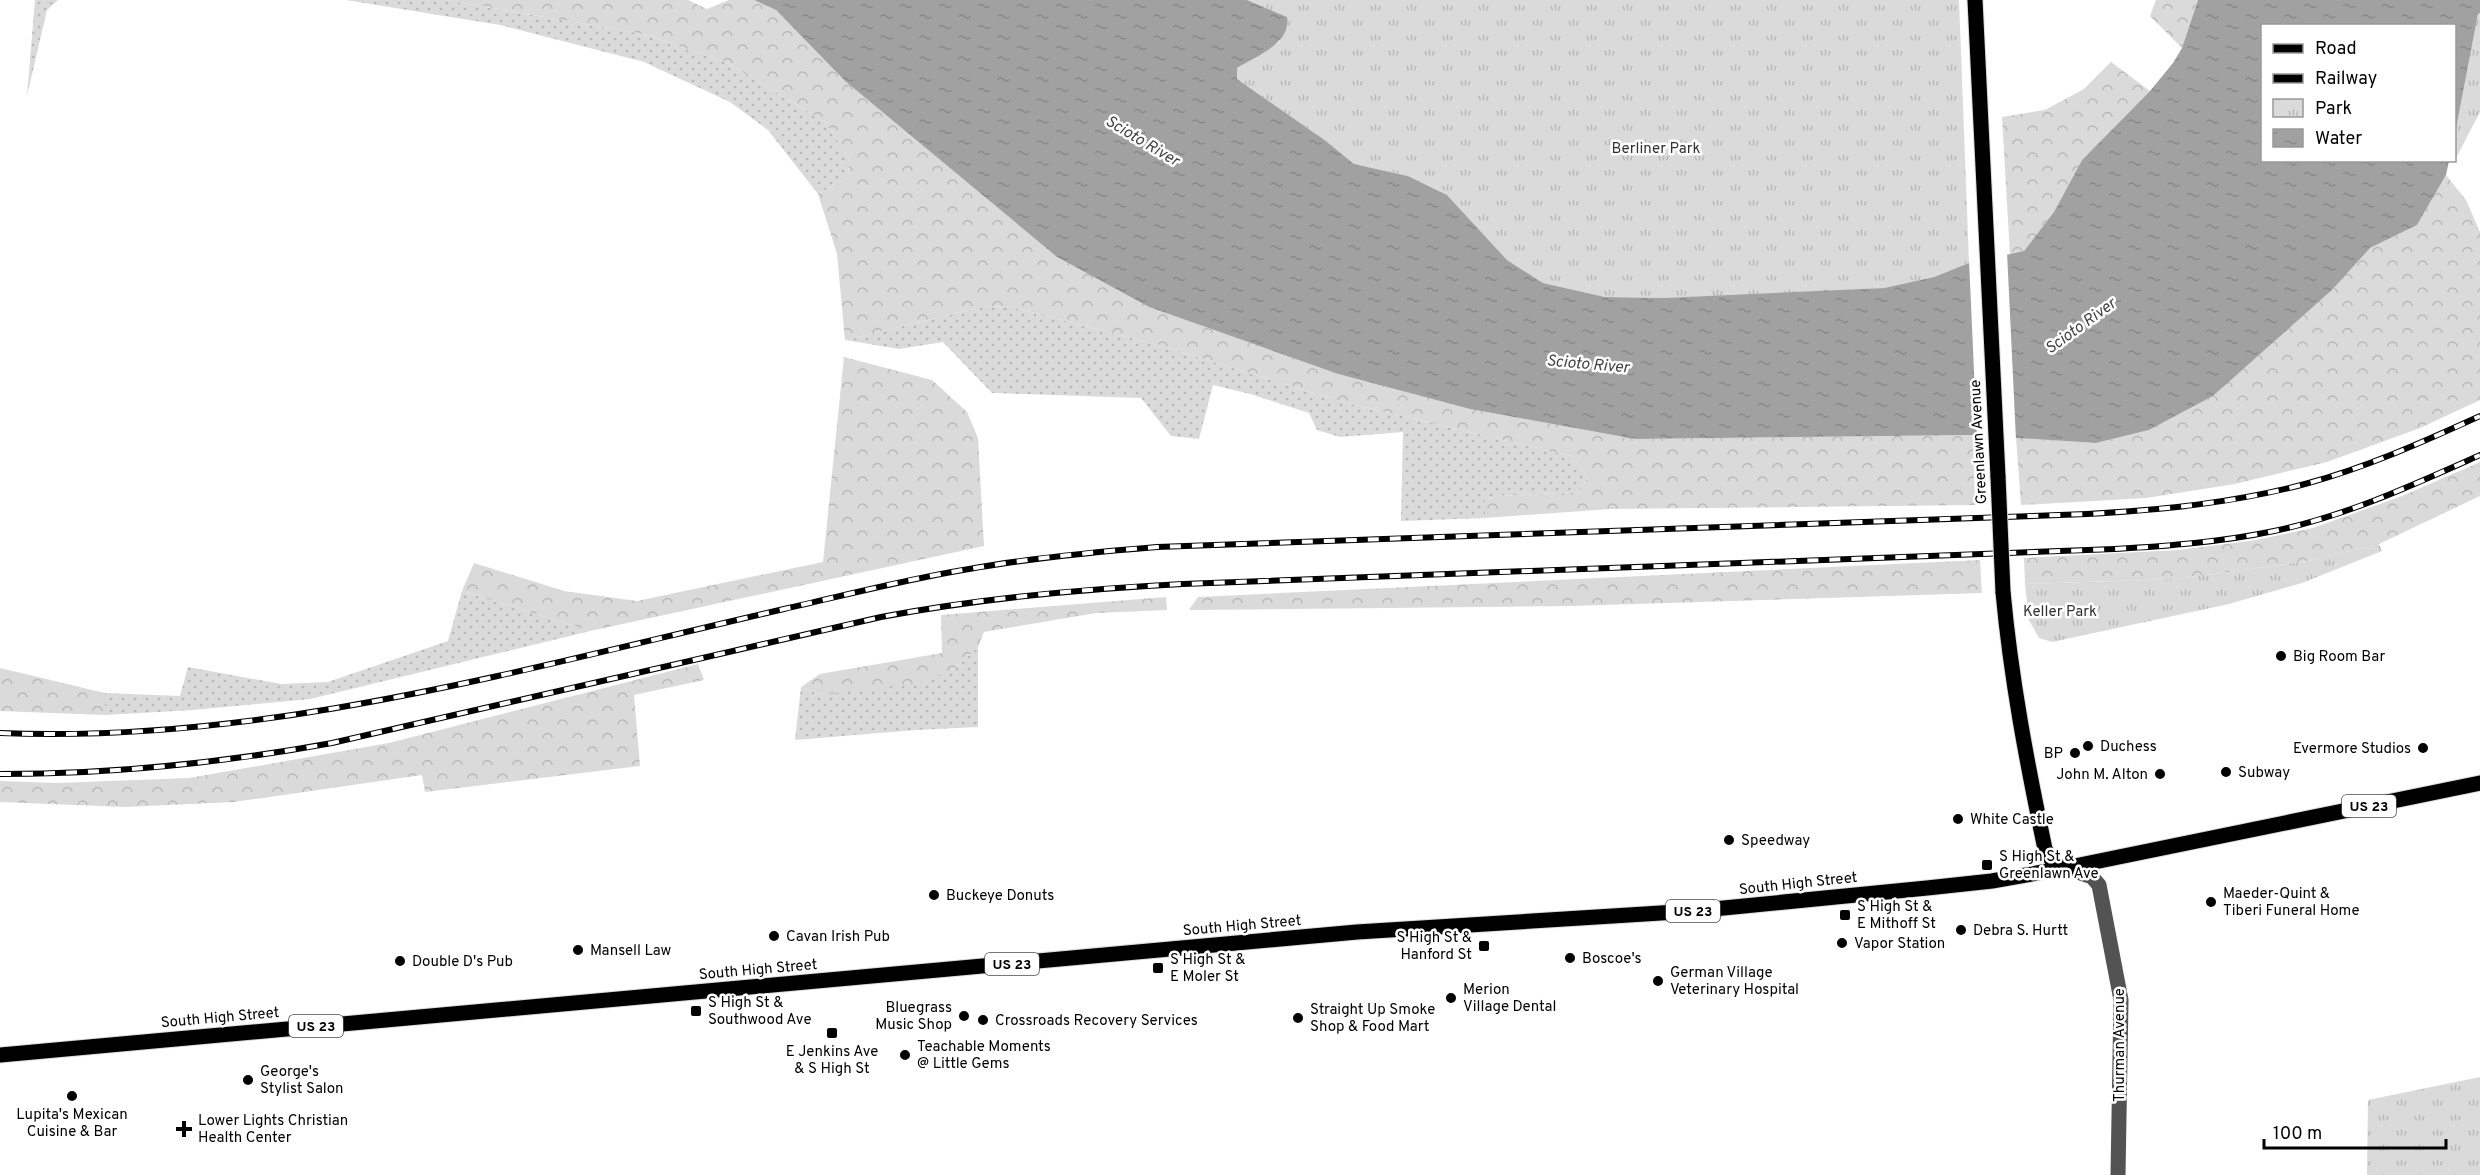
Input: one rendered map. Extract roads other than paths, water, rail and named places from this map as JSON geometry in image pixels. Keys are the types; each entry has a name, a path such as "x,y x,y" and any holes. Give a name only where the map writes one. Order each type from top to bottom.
{"main road":[{"name":"Greenlawn Avenue","path":"1975,0 2003,592 2010,666 2020,731 2045,849 2048,858 2054,864 2065,867"},
{"name":"South High Street","path":"0,1055 1346,933 1703,910 1992,881 2480,783"}],"street":[{"name":"Thurman Avenue","path":"2065,867 2092,877 2099,885 2118,981 2121,1000 2118,1175"}],"water":[{"name":"Scioto River","path":"754,0 1247,0 1287,17 1287,26 1284,34 1271,48 1237,68 1237,79 1326,141 1354,164 1408,176 1447,195 1507,260 1543,283 1605,297 1663,298 1884,288 1934,277 1969,263 2024,251 2054,212 2082,160 2150,91 2173,63 2182,48 2198,0 2480,0 2480,13 2456,129 2456,24 2261,24 2261,162 2449,162 2446,175 2417,225 2370,248 2333,289 2213,396 2149,430 2096,443 1973,435 1635,439 1470,409 1338,374 1149,307 1057,257 845,81 776,10"}],"railway":[{"path":"0,733 100,733 199,727 297,714 493,677 923,578 969,569 1086,553 1157,547 2087,514 2197,505 2278,491 2327,478 2394,454 2480,416"},
{"path":"0,774 84,772 167,766 332,743 881,617 1032,595 1183,584 2115,549 2214,541 2274,531 2327,517 2379,499 2480,455"}],"place":[{"name":"Big Room Bar","path":"2281,656"},
{"name":"Duchess","path":"2088,746"},
{"name":"Evermore Studios","path":"2423,748"},
{"name":"BP","path":"2075,753"},
{"name":"Subway","path":"2226,772"},
{"name":"John M. Alton","path":"2160,774"},
{"name":"White Castle","path":"1958,819"},
{"name":"Speedway","path":"1729,840"},
{"name":"S High St & Greenlawn Ave","path":"1987,865"},
{"name":"Buckeye Donuts","path":"934,895"},
{"name":"Maeder-Quint & Tiberi Funeral Home","path":"2211,902"},
{"name":"S High St & E Mithoff St","path":"1845,915"},
{"name":"Debra S. Hurtt","path":"1961,930"},
{"name":"Cavan Irish Pub","path":"774,936"},
{"name":"Vapor Station","path":"1842,943"},
{"name":"S High St & Hanford St","path":"1484,946"},
{"name":"Mansell Law","path":"578,950"},
{"name":"Boscoe's","path":"1570,958"},
{"name":"Double D's Pub","path":"400,961"},
{"name":"S High St & E Moler St","path":"1158,968"},
{"name":"German Village Veterinary Hospital","path":"1658,981"},
{"name":"Merion Village Dental","path":"1451,998"},
{"name":"S High St & Southwood Ave","path":"696,1011"},
{"name":"Bluegrass Music Shop","path":"964,1016"},
{"name":"Straight Up Smoke Shop & Food Mart","path":"1298,1018"},
{"name":"Crossroads Recovery Services","path":"983,1020"},
{"name":"E Jenkins Ave & S High St","path":"832,1033"},
{"name":"Teachable Moments @ Little Gems","path":"905,1055"},
{"name":"George's Stylist Salon","path":"248,1080"},
{"name":"Lupita's Mexican Cuisine & Bar","path":"72,1096"},
{"name":"Lower Lights Christian Health Center","path":"184,1129"}],"park label":[{"name":"Berliner Park","path":"1656,148"},
{"name":"Keller Park","path":"2060,611"}]}
